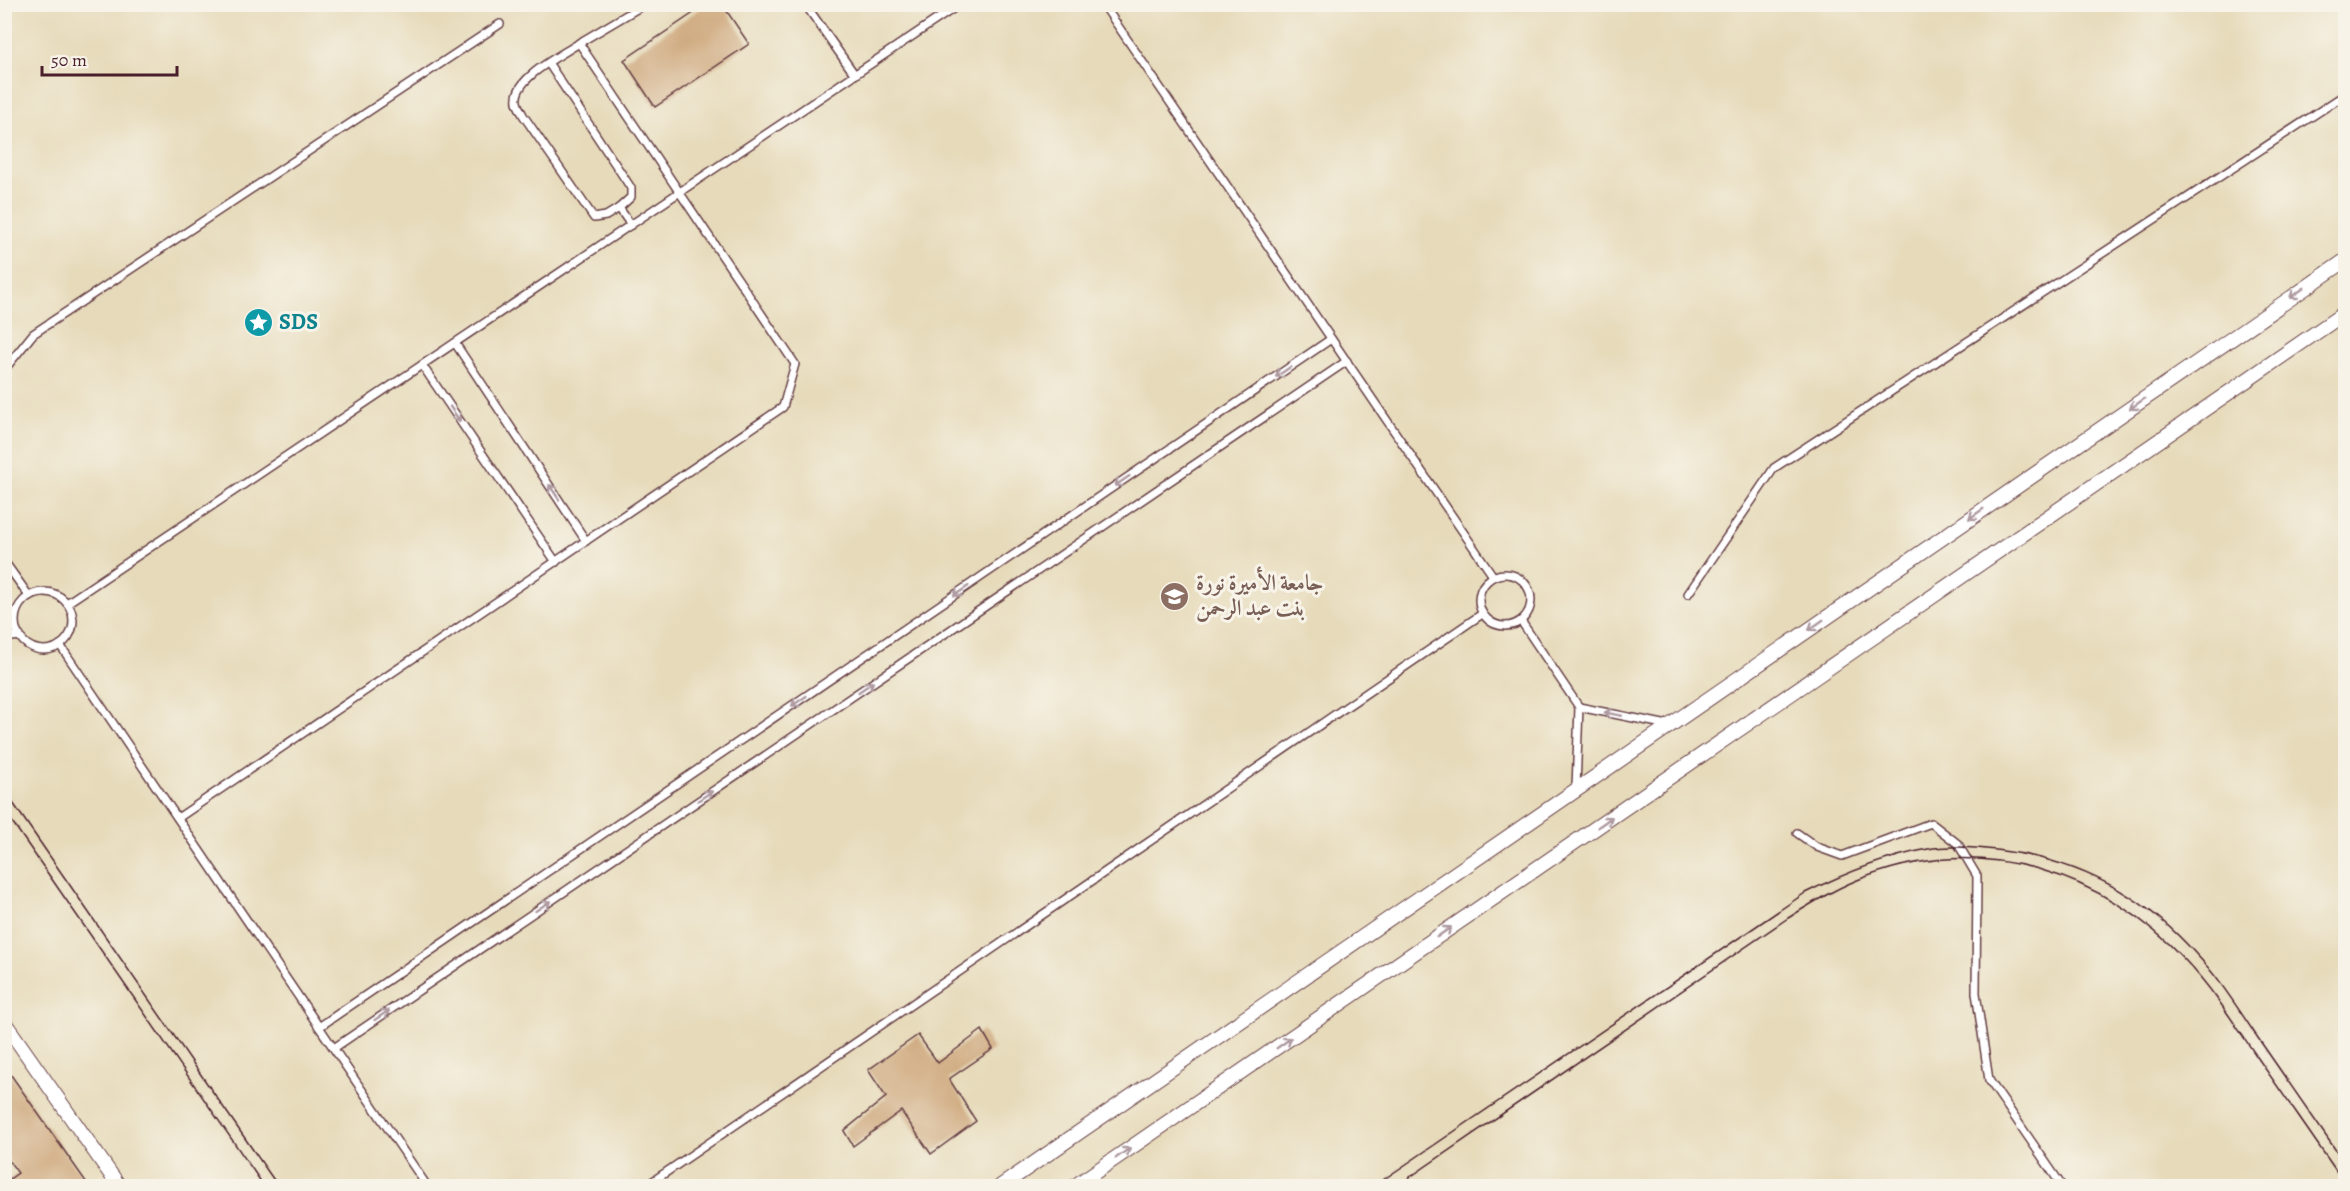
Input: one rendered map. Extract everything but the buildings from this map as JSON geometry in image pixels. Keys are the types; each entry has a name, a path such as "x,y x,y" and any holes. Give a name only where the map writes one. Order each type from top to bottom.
{"street":[{"path":"1001,1186 2346,260"},
{"path":"1075,1186 2346,312"},
{"path":"4,1022 118,1186"}],"lane":[{"path":"549,64 631,188 631,197 606,216 594,218 523,115 517,101 519,89 524,80 579,43 645,4"},
{"path":"805,4 855,75"},
{"path":"68,603 960,4"},
{"path":"1103,4 1493,576"},
{"path":"4,370 33,334 500,24"},
{"path":"178,818 783,407 795,364 579,43"},
{"path":"1688,594 1774,468 2346,94"},
{"path":"619,208 631,225"},
{"path":"319,1027 1331,339"},
{"path":"455,343 586,541"},
{"path":"334,1048 1347,361"},
{"path":"422,365 556,562"},
{"path":"4,561 29,596"},
{"path":"1509,574 1525,582 1531,598 1530,606 1521,621 1504,626 1488,620 1482,614 1479,597 1481,589 1493,576 1509,574"},
{"path":"48,591 57,594 68,603 74,623 67,639 60,645 52,649 34,648 20,636 15,618 22,601 29,596 48,591"},
{"path":"646,1186 1482,614"},
{"path":"1521,621 1579,707 1576,790"},
{"path":"4,638 20,636"},
{"path":"60,645 427,1186"},
{"path":"1579,707 1671,725"},
{"path":"1797,833 1817,846 1842,856 1931,824 1958,844 1977,876 1976,993 1989,1080 2062,1186"}],"shaded area":[{"name":"جامعة الأميرة نورة بنت عبد الرحمن","path":"5,5 2345,5 2345,1186 5,1186"}],"tram line":[{"path":"4,790 278,1186"},
{"path":"4,810 264,1186"},
{"path":"1374,1186 1805,893 1880,861 1912,852 1945,847 1996,850 2053,861 2106,882 2153,913 2175,932 2213,974 2346,1165"},
{"path":"1397,1186 1817,900 1868,876 1911,864 1955,859 1997,861 2039,869 2079,884 2117,904 2153,930 2195,970 2212,992 2346,1185"}],"place":[{"name":"SDS","path":"258,322"},
{"name":"جامعة الأميرة نورة بنت عبد الرحمن","path":"1175,596"}]}
